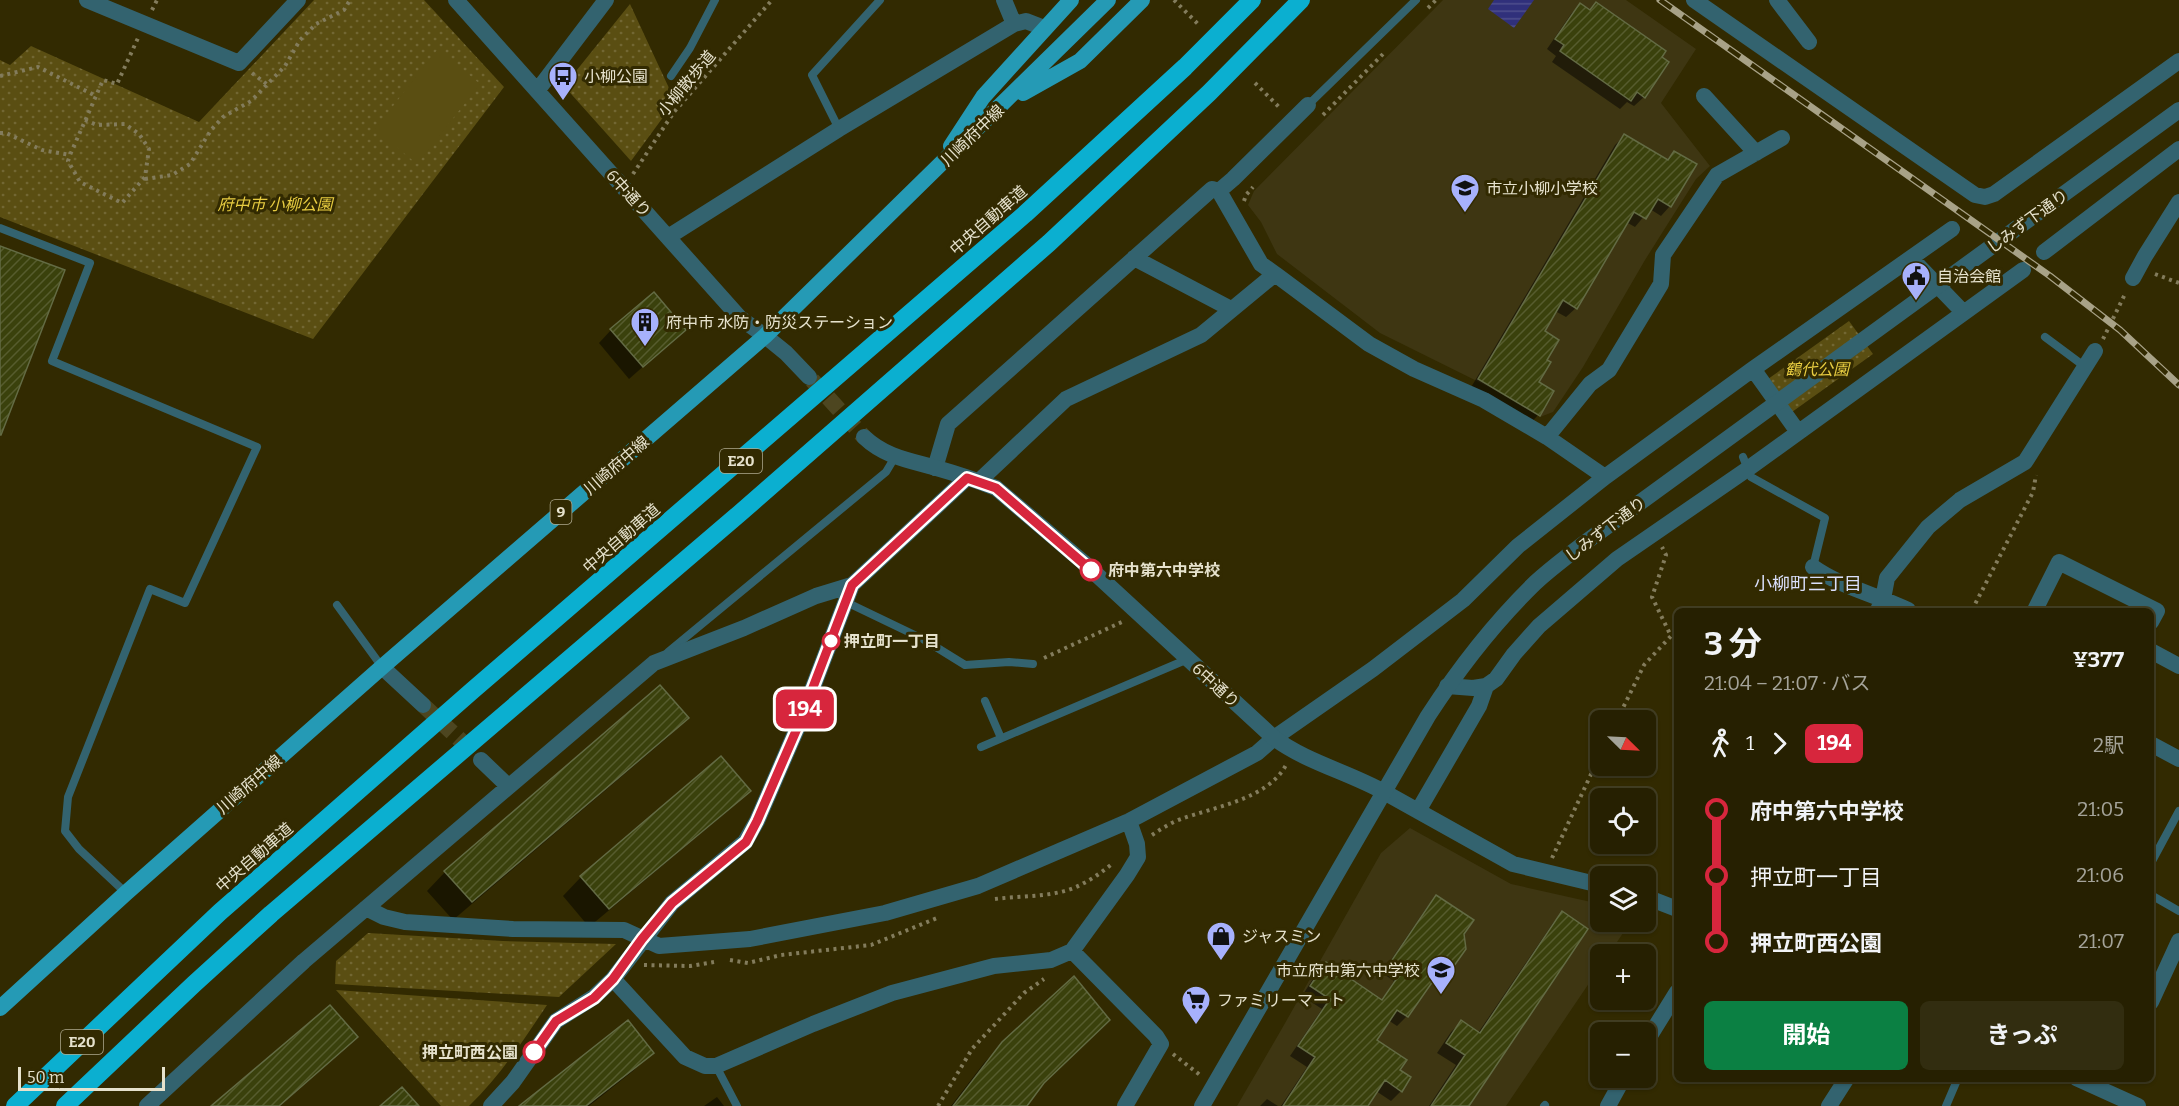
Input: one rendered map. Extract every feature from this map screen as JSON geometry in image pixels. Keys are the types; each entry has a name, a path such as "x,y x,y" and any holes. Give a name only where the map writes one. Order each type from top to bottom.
{"highway":[{"name":"中央自動車道","path":"15,1106 220,912 473,690 1025,214 1185,67 1252,0"},
{"name":"E20","path":"65,1106 271,914 739,514 1049,243 1209,93 1301,0"}],"main road":[{"path":"936,170 983,97 1071,0"},
{"name":"川崎府中線","path":"0,1008 126,893 382,667 765,336 1108,0"},
{"path":"1005,102 1080,62 1142,0"}],"street":[{"path":"87,0 239,63 298,0"},
{"name":"6中通り","path":"456,0 740,318 786,353 809,377"},
{"path":"537,91 606,0"},
{"path":"1004,0 1014,24"},
{"path":"1694,0 1975,195 1994,195 2179,61"},
{"path":"1777,0 1809,42"},
{"path":"668,237 839,129 1014,24 1026,21 1044,28"},
{"path":"1704,96 1756,153"},
{"path":"1219,191 1308,105"},
{"name":"しみず下通り","path":"1202,1106 1448,686 1487,634 1536,583 1557,564 1642,501 2179,110"},
{"path":"1547,437 1590,384 1609,370 1661,284 1663,255 1717,175 1782,138"},
{"path":"2044,252 2179,149"},
{"path":"935,468 948,424 1212,189 1219,191 1261,264 1369,344 1414,369 1484,400 1547,437 1605,477"},
{"path":"2133,278 2179,202"},
{"path":"366,908 384,917 405,922 513,929 624,930 660,946 750,939 885,913 978,886 1129,821 1257,753 1274,738 1373,669 1463,600 1518,546 1605,477 1753,369 1952,229"},
{"path":"1134,258 1231,309"},
{"path":"1911,258 1963,312"},
{"path":"1448,686 1473,688 1486,686 1496,679 1539,626 1617,559 1655,533 1746,463 1798,432 2023,270"},
{"path":"147,1106 304,961 654,663 744,628 816,596 852,585 1066,399 1201,335 1275,274"},
{"path":"1881,604 1887,578 1928,527 1960,500 2025,462 2095,351"},
{"path":"1753,369 1798,432"},
{"name":"6中通り","path":"864,436 881,451 895,457 973,479 996,488 1083,562 1274,738 1290,749 1364,780 1514,864 1590,883"},
{"path":"2036,608 2059,562 2151,608"},
{"path":"1813,567 1881,604 1899,608"},
{"path":"491,1106 513,1082 556,1021 594,998 613,979 672,903 746,842 799,724 852,585"},
{"path":"2154,653 2179,666"},
{"path":"382,667 423,705"},
{"path":"1418,811 1479,706 1486,686"},
{"path":"2154,746 2179,759"},
{"path":"481,760 508,786"},
{"path":"613,979 685,1057 705,1066 716,1066 892,993 994,966 1051,960 1072,951 1138,857 1137,844 1129,821"},
{"path":"1656,901 1674,908"},
{"path":"2154,995 2179,941"},
{"path":"1072,951 1156,1036 1161,1044 1125,1106"},
{"path":"1656,1026 1674,997"},
{"path":"1829,1106 1844,1082"},
{"path":"2094,1082 2113,1086 2138,1106"},
{"path":"1608,1106 1618,1088"}],"lane":[{"path":"670,76 690,48 715,0"},
{"path":"839,129 812,75 880,0"},
{"path":"1308,105 1416,0"},
{"path":"0,228 90,262 52,361 257,447 186,603 150,589 68,797 65,831 79,849 126,893"},
{"path":"2045,337 2084,366"},
{"path":"654,663 886,471 895,457"},
{"path":"1746,463 1751,477 1825,519 1813,567"},
{"path":"846,602 923,639 965,664 1009,662 1033,664"},
{"path":"337,605 382,667"},
{"path":"981,747 1188,658"},
{"path":"985,701 1001,738"},
{"path":"2154,857 2179,811"},
{"path":"2154,897 2179,911"},
{"path":"716,1066 737,1106"},
{"path":"1946,1106 1956,1082"}],"path":[{"path":"145,179 172,175 190,164 211,130 223,117 251,101 285,66 300,40 316,24 344,10 350,0"},
{"name":"小柳散歩道","path":"624,188 674,112 772,0"},
{"path":"1174,0 1199,25"},
{"path":"1428,8 1436,0"},
{"path":"85,120 97,125 125,124 139,134 149,149 145,177 122,203 80,182 68,161 85,120 103,80 117,84 145,24"},
{"path":"1321,117 1387,50"},
{"path":"0,76 38,67 96,96"},
{"path":"1255,83 1292,121"},
{"path":"0,133 6,133 42,150 70,155"},
{"path":"1243,207 1246,195 1256,184"},
{"path":"2105,336 2117,308"},
{"path":"1973,608 2033,492 2037,470"},
{"path":"1622,710 1644,665 1671,636 1652,597 1666,555 1655,533"},
{"path":"1033,664 1128,619"},
{"path":"1545,872 1590,776"},
{"path":"938,1106 972,1049 1024,993 1047,977"},
{"path":"1161,1044 1202,1076"}],"shaded area":[{"name":"市立小柳小学校","path":"1443,0 1626,0 1696,49 1661,103 1710,166 1696,179 1645,260 1583,367 1553,412 1540,417 1491,388 1380,333 1277,254 1261,222 1248,205 1254,191"},
{"path":"1494,0 1534,0 1514,28 1488,9"},
{"name":"市立府中第六中学校","path":"1410,828 1511,884 1590,902 1590,932 1624,932 1616,944 1590,944 1590,982 1506,1106 1237,1106 1284,1025 1381,853"}],"green space":[{"name":"府中市 小柳公園","path":"314,0 424,0 504,87 313,339 0,217 0,60 10,65 31,46 199,122"},
{"path":"630,4 675,101 631,161 564,86"},
{"path":"438,49 480,84 417,164 375,129"},
{"name":"鶴代公園","path":"1849,321 1873,354 1785,417 1761,384"},
{"path":"368,933 503,941 616,944 559,997 335,984 336,961"},
{"name":"押立町西公園","path":"336,990 547,1005 501,1070 469,1106 441,1106"}],"building":[{"path":"1596,2 1666,51 1662,57 1669,62 1645,98 1637,92 1631,101 1560,51 1564,45 1555,39 1580,3 1590,10"},
{"path":"1624,134 1668,160 1674,151 1697,164 1671,207 1658,199 1646,219 1634,212 1577,309 1563,300 1545,331 1559,340 1547,360 1551,362 1539,382 1554,391 1540,416 1478,379"},
{"path":"0,246 65,270 1,435 0,435"},
{"name":"府中市 水防・防災ステーション","path":"654,292 686,330 643,367 610,329"},
{"path":"660,685 689,718 472,902 444,871"},
{"path":"721,756 751,791 609,909 580,876"},
{"path":"1436,895 1474,920 1464,934 1466,949 1449,973 1442,968 1408,1017 1397,1010 1377,1040 1407,1060 1400,1070 1411,1077 1402,1092 1385,1080 1368,1106 1283,1106 1315,1057 1298,1046 1330,999 1310,986 1326,962 1382,1000 1402,971 1390,963"},
{"path":"1562,911 1588,929 1469,1106 1431,1106 1465,1055 1446,1043 1461,1020 1480,1033"},
{"path":"1074,976 1110,1020 1044,1083 1027,1106 953,1106 1002,1042"},
{"path":"330,1005 358,1037 279,1106 211,1106"},
{"path":"628,1020 654,1053 586,1106 519,1106"},
{"path":"402,1087 419,1106 380,1106"}],"tunnel":[{"path":"812,380 864,437"},
{"path":"423,705 475,754"}],"railway":[{"path":"1660,0 2050,276 2120,330 2179,385"}],"bus line":[{"name":"194","path":"534,1052 556,1021 594,998 613,979 672,903 746,842 799,724 852,585 967,478 996,488 1091,570"}],"place":[{"name":"小柳公園","path":"563,102"},
{"name":"市立小柳小学校","path":"1465,214"},
{"name":"自治会館","path":"1916,302"},
{"name":"府中市 水防・防災ステーション","path":"645,348"},
{"name":"府中第六中学校","path":"1091,570"},
{"name":"押立町一丁目","path":"831,641"},
{"name":"ジャスミン","path":"1221,962"},
{"name":"市立府中第六中学校","path":"1441,996"},
{"name":"ファミリーマート","path":"1196,1026"},
{"name":"押立町西公園","path":"534,1052"}],"district":[{"name":"小柳町三丁目","path":"1808,584"}]}
